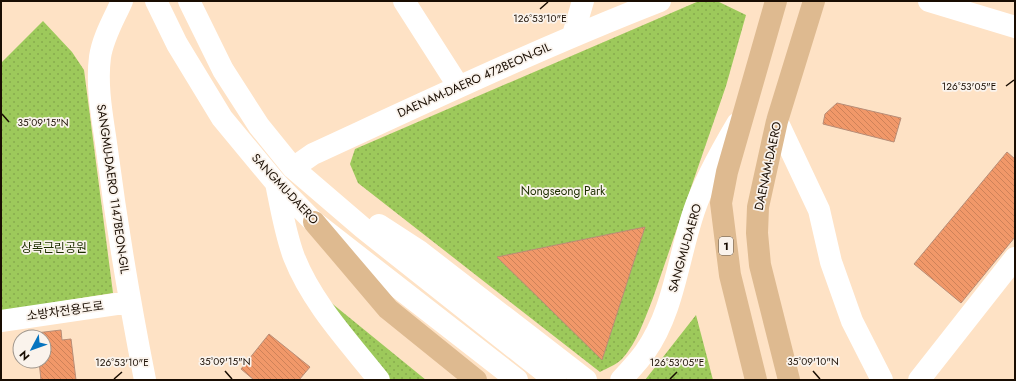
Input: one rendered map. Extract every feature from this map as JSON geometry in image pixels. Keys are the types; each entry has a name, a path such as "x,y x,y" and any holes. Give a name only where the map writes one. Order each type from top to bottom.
{"main road":[{"name":"1","path":"756,380 730,275 721,204 727,172 776,1"},
{"name":"DAENAM-DAERO","path":"789,380 760,265 757,233 758,207 777,121 814,1"},
{"path":"314,222 388,309 476,380"}],"street":[{"name":"SANGMU-DAERO 1147BEON-GIL","path":"122,1 105,38 100,56 99,73 110,168 130,302 145,380"},
{"name":"SANGMU-DAERO","path":"156,1 177,44 222,118 276,183 314,222 517,380"},
{"name":"SANGMU-DAERO","path":"189,1 223,70 259,126 293,168 363,228 555,380"},
{"path":"404,1 459,87"},
{"path":"573,35 583,1"},
{"name":"DAENAM-DAERO 472BEON-GIL","path":"293,168 312,154 573,35 660,1"},
{"path":"929,1 1015,27"},
{"name":"SANGMU-DAERO","path":"621,380 646,352 660,326 672,292 694,210 722,150 744,112"},
{"path":"777,121 819,210 831,262 852,321 882,380"},
{"name":"SANGMU-DAERO","path":"293,168 419,251 586,380"},
{"path":"276,183 289,242 294,258 307,283 324,311 379,380"},
{"path":"918,380 1013,263"},
{"name":"소방차전용도로","path":"1,321 130,302"}],"green space":[{"name":"Nongseong Park","path":"699,1 717,1 746,15 726,86 653,298 632,346 617,363 600,372 358,183 350,164 355,149"},
{"name":"상록근린공원","path":"43,21 72,52 84,70 113,293 1,311 1,63"},
{"path":"313,288 426,380 386,380"},
{"path":"696,315 713,380 645,380"}],"building":[{"path":"837,103 901,118 894,142 823,124 825,114"},
{"path":"1007,152 1015,159 1015,237 961,303 914,264"},
{"path":"645,227 602,360 497,257"},
{"path":"61,330 62,340 71,339 76,380 41,380 40,369 52,369 52,331"},
{"path":"269,334 310,367 299,380 254,380 241,369"}]}
